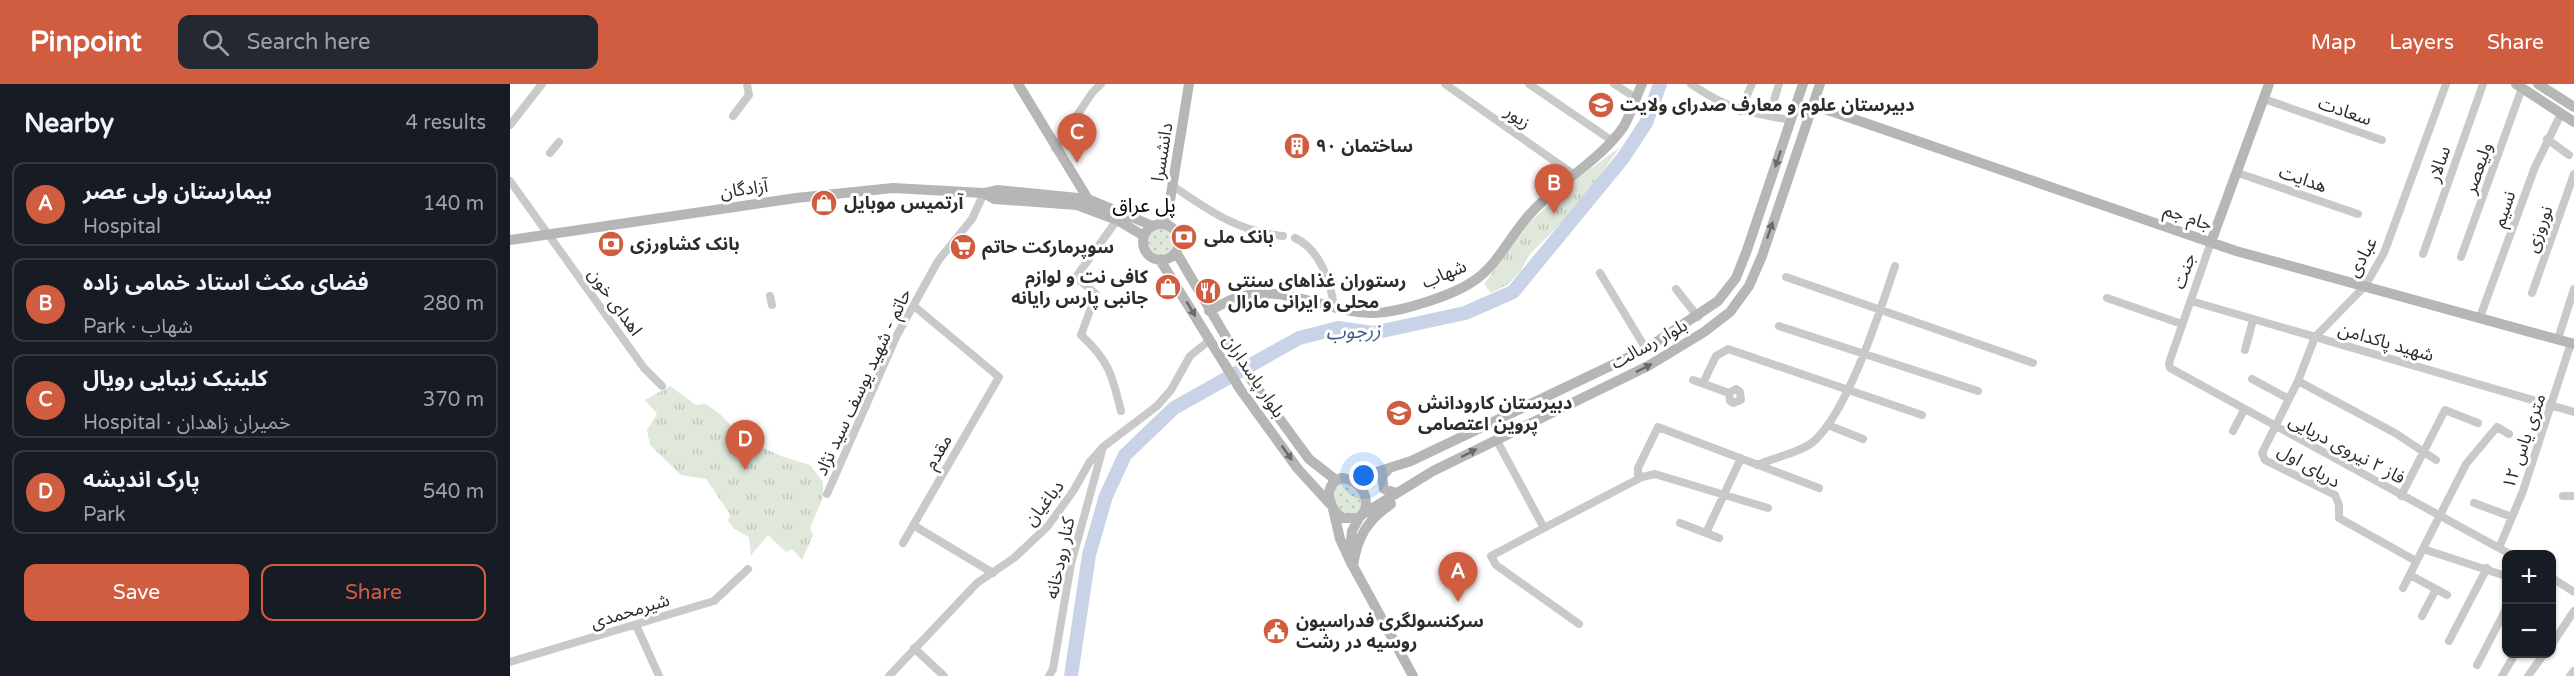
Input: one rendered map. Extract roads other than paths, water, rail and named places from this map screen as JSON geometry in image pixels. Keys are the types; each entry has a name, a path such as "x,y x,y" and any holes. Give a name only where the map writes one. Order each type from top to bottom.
{"main road":[{"path":"1018,84 1075,182 1088,198"},
{"name":"دانشسرا","path":"1166,225 1190,84"},
{"name":"شهاب","path":"1209,311 1243,296 1271,295 1305,298 1334,307 1374,313 1404,307 1473,282 1484,273 1532,211 1611,140 1623,126 1642,84"},
{"name":"بلوار رسالت","path":"1352,480 1387,471 1497,422 1646,349 1698,317 1718,301 1736,278 1803,84"},
{"name":"بلوار رسالت","path":"1361,516 1433,471 1648,366 1704,332 1730,312 1749,286 1762,256 1820,84"},
{"name":"جنت","path":"2211,242 2269,84"},
{"path":"2521,85 2574,122"},
{"path":"2540,100 2542,87 2572,101 2561,114"},
{"name":"جام جم","path":"1813,105 2211,242 2573,343"},
{"path":"1073,196 1077,193 1075,182"},
{"name":"آزادگان","path":"510,240 796,198 893,188 984,193 997,190 1088,198 1153,226"},
{"name":"آزادگان","path":"984,193 994,199 1077,205 1117,220 1144,236"},
{"path":"1166,225 1177,234 1179,243 1176,252 1169,258 1160,260 1151,257 1145,250 1144,236 1153,226 1166,225"},
{"name":"بلوار پاسداران","path":"1176,252 1252,381 1309,459 1335,480"},
{"name":"بلوار پاسداران","path":"1160,260 1240,389 1298,468 1332,506"},
{"path":"1387,471 1382,476 1384,489 1396,493"},
{"path":"1353,566 1358,540 1365,527 1386,507 1423,483 1433,471"},
{"path":"1353,566 1349,548 1352,531 1366,503 1364,494 1352,480 1335,480 1329,490 1340,539 1353,566 1413,676"},
{"path":"1332,506 1348,520 1361,516"}],"street":[{"path":"510,125 542,84"},
{"path":"733,116 749,95 747,84"},
{"path":"1055,148 1092,93 1101,84"},
{"name":"زیور","path":"1445,84 1574,174"},
{"path":"1529,84 1611,140"},
{"path":"1614,84 1636,98"},
{"path":"1691,84 1714,100 1740,111 1791,120"},
{"path":"1740,111 1752,84"},
{"path":"1768,116 1779,84"},
{"name":"عبادی","path":"2274,427 2298,381 2315,337 2366,286 2384,254 2446,84"},
{"name":"سالار","path":"2423,254 2483,84"},
{"name":"ولیعصر","path":"2461,257 2521,85"},
{"name":"سعادت","path":"2264,99 2382,140"},
{"name":"نسیم","path":"2480,317 2547,139 2561,114"},
{"path":"2547,139 2570,155"},
{"path":"550,153 559,142"},
{"name":"هدایت","path":"2238,173 2358,214"},
{"name":"نوروزی","path":"2532,293 2574,174"},
{"name":"اهدای خون","path":"510,181 644,368 662,386"},
{"path":"1173,186 1216,215 1244,229 1283,236"},
{"name":"حاتم - شهید یوسف سید نژاد","path":"826,494 897,335 938,261 972,219 984,193"},
{"path":"1117,220 1076,277 1096,294 1081,335 1103,356 1116,390 1120,411"},
{"path":"1295,238 1308,248 1322,267 1331,285 1334,307"},
{"name":"جنت","path":"2170,368 2169,363 2211,242"},
{"path":"1757,465 1811,443 1828,425 1864,354 1895,266"},
{"path":"1600,273 1646,349"},
{"path":"1786,277 2033,363"},
{"path":"1676,289 1698,317"},
{"path":"2558,339 2574,290"},
{"path":"2106,298 2182,324"},
{"name":"شهید پاکدامن","path":"2191,301 2574,412"},
{"name":"مقدم","path":"903,543 999,377 914,306"},
{"path":"2245,350 2253,320"},
{"path":"1779,326 1978,391"},
{"name":"دباغیان","path":"889,676 977,583 1014,558 1048,526 1074,490 1089,463 1103,447 1157,406 1171,390 1190,356 1210,340"},
{"name":"۱۲ متری یاس","path":"2499,548 2553,405 2573,343"},
{"path":"1702,383 1716,356 1728,349 1922,415"},
{"name":"فاز ۲ نیروی دریایی","path":"2170,368 2502,550"},
{"path":"2252,379 2289,399"},
{"path":"1693,380 1729,393"},
{"path":"2298,381 2395,433 2436,460"},
{"path":"2233,431 2244,410"},
{"path":"2402,496 2422,451 2445,410 2478,423"},
{"path":"1828,425 1863,439"},
{"path":"1638,479 1638,468 1658,427 1819,488"},
{"name":"دریای اول","path":"2274,427 2262,453 2265,460 2335,495 2339,505 2339,518 2416,561"},
{"path":"2403,588 2466,464 2497,427 2509,434"},
{"path":"1496,439 1544,528"},
{"name":"کنار رودخانه","path":"1049,676 1053,669 1071,564 1103,447"},
{"path":"1706,532 1741,458"},
{"path":"1579,624 1496,565 1491,556 1638,479 1660,474 1768,508"},
{"path":"2563,496 2574,496"},
{"path":"2474,503 2512,517"},
{"path":"1680,523 1719,538"},
{"path":"913,525 993,573"},
{"path":"2423,549 2502,574"},
{"path":"2449,641 2487,568"},
{"name":"شیرمحمدی","path":"510,662 714,601 748,569"},
{"path":"2410,575 2446,595"},
{"path":"2556,581 2574,592"},
{"path":"2422,616 2436,589"},
{"path":"2556,638 2574,612"},
{"path":"2477,665 2502,617"},
{"path":"636,626 659,676"},
{"path":"914,648 944,676"},
{"path":"2502,676 2513,658"},
{"path":"2528,676 2541,658"},
{"path":"2570,676 2574,671"}],"waterway":[{"name":"زرجوب","path":"1071,676 1089,555 1106,496 1125,455 1174,408 1299,338 1338,328 1373,333 1465,313 1513,292 1623,158 1646,123 1660,84"}],"place":[{"name":"دبیرستان علوم و معارف صدرای ولایت","path":"1601,105"},
{"name":"ساختمان ۹۰","path":"1297,146"},
{"name":"کلینیک زیبایی رویال","path":"1077,163"},
{"name":"آرتمیس موبایل","path":"824,203"},
{"name":"فضای مکث استاد خمامی زاده","path":"1554,214"},
{"name":"بانک ملی","path":"1184,237"},
{"name":"بانک کشاورزی","path":"611,244"},
{"name":"سوپرمارکت حاتم","path":"963,247"},
{"name":"کافی نت و لوازم جانبی پارس رایانه","path":"1168,287"},
{"name":"رستوران غذاهای سنتی محلی و ایرانی مارال","path":"1208,291"},
{"name":"دبیرستان کارودانش پروین اعتصامی","path":"1399,413"},
{"name":"پارک اندیشه","path":"745,470"},
{"name":"بیمارستان ولی عصر","path":"1458,602"},
{"name":"سرکنسولگری فدراسیون روسیه در رشت","path":"1276,631"}],"district":[{"name":"پل عراق","path":"1144,205"}]}
